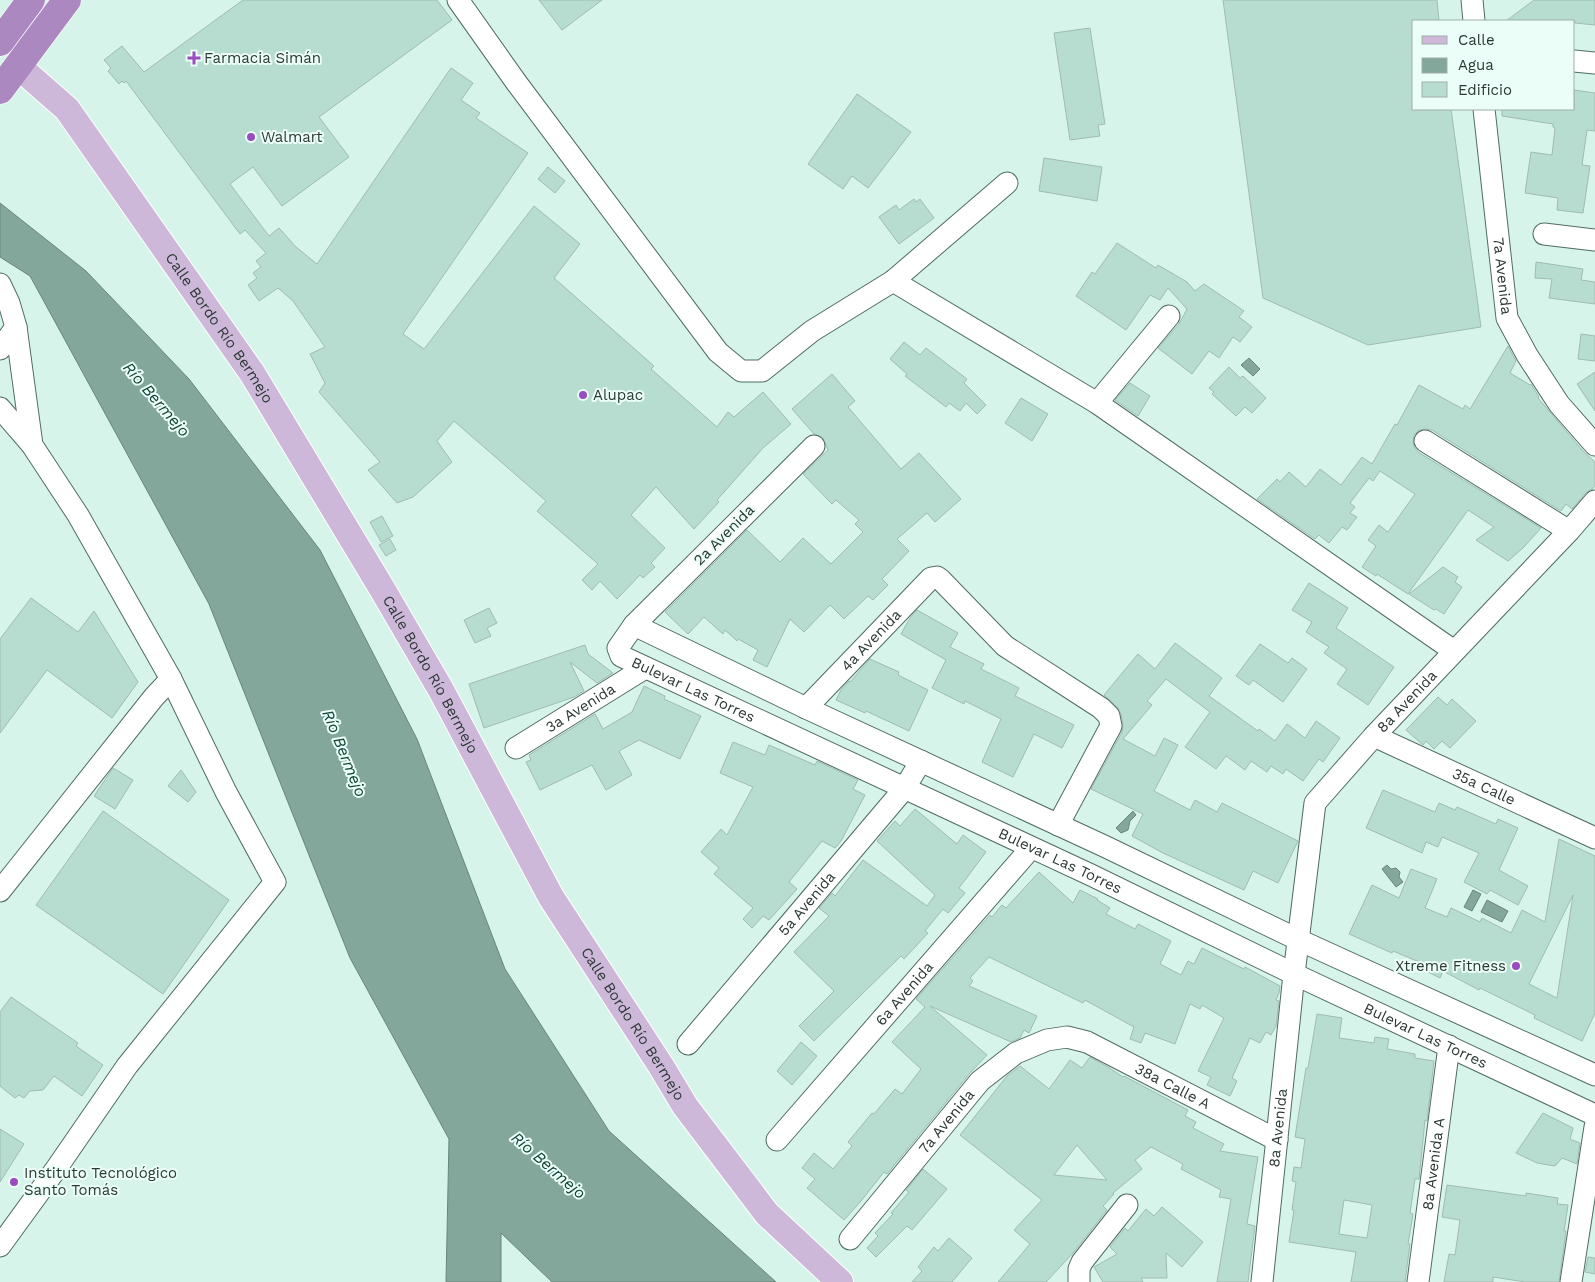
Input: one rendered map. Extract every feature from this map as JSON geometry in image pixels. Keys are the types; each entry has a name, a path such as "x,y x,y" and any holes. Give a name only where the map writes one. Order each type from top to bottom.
{"highway":[{"path":"0,42 31,0"},
{"path":"0,90 68,0"}],"main road":[{"name":"Calle Bordo Río Bermejo","path":"18,66 67,109 252,373 441,690 551,897 661,1066 684,1106 767,1214 840,1282"}],"street":[{"path":"458,0 516,82 718,352 741,371 762,371 812,331 893,281 1007,183"},
{"path":"1472,0 1474,20"},
{"path":"1575,61 1595,63"},
{"name":"7a Avenida","path":"1484,110 1507,318 1527,355 1559,404 1595,445"},
{"path":"1544,234 1595,240"},
{"path":"893,281 1097,403 1454,651"},
{"path":"0,284 9,303 16,328 32,445"},
{"path":"1097,403 1169,316"},
{"path":"0,349 16,328"},
{"path":"0,394 14,389 22,376"},
{"path":"0,408 32,445 78,515 171,679 226,792 275,882 127,1066 0,1246"},
{"path":"1425,441 1569,531"},
{"name":"2a Avenida","path":"634,625 814,446"},
{"name":"8a Avenida","path":"1262,1282 1294,974 1315,803 1374,736 1569,531 1595,501"},
{"name":"4a Avenida","path":"806,708 931,578 937,577 1005,646 1101,708 1109,716 1111,726 1058,825"},
{"path":"634,625 1299,940 1595,1074"},
{"name":"Bulevar Las Torres","path":"634,625 618,648 621,656 1091,875 1294,974 1595,1115"},
{"name":"3a Avenida","path":"516,748 645,668"},
{"path":"0,891 154,697 171,679"},
{"name":"35a Calle","path":"1374,736 1595,838"},
{"name":"5a Avenida","path":"688,1044 904,789 921,762"},
{"path":"1091,875 1104,846"},
{"name":"6a Avenida","path":"777,1140 1031,848"},
{"name":"7a Avenida","path":"850,1239 980,1081 1016,1053 1047,1040 1068,1037"},
{"name":"38a Calle A","path":"1068,1037 1086,1042 1277,1140"},
{"name":"8a Avenida A","path":"1418,1282 1449,1046"},
{"path":"1571,1282 1595,1127"},
{"path":"1080,1282 1079,1268 1082,1262 1127,1205"}],"water":[{"name":"Río Bermejo","path":"0,203 86,271 189,379 320,550 417,739 505,969 609,1131 776,1282 552,1282 501,1233 501,1282 446,1282 449,1139 350,958 209,604 30,276 0,257"},
{"path":"1249,358 1260,369 1253,376 1241,365"},
{"path":"1133,811 1136,815 1130,821 1128,830 1121,833 1116,828"},
{"path":"1387,865 1391,869 1396,868 1400,872 1399,877 1403,882 1396,887 1382,869"},
{"path":"1473,890 1481,894 1472,911 1464,907"},
{"path":"1487,900 1508,911 1502,922 1481,912"}],"building":[{"path":"243,0 437,0 452,20 319,117 349,157 282,206 253,167 230,184 269,236 279,228 296,247 317,264 451,68 473,83 461,100 480,113 476,118 528,153 403,334 424,349 534,206 580,244 554,278 654,366 651,369 717,427 728,412 734,417 763,392 791,424 763,448 717,500 719,502 694,529 656,487 631,515 665,548 651,563 655,567 643,578 640,575 617,599 600,581 592,590 582,580 598,564 537,511 546,501 454,421 437,441 452,462 413,497 397,503 368,470 380,462 319,392 325,383 310,354 325,347 293,301 278,288 259,301 248,285 257,278 253,273 261,267 256,261 266,253 245,230 240,234 126,81 124,83 122,81 119,84 108,71 111,68 104,60 122,46 144,72"},
{"path":"539,0 602,0 562,30"},
{"path":"1223,0 1437,0 1439,20 1412,20 1412,110 1451,110 1481,327 1368,345 1263,298"},
{"path":"1534,0 1595,0 1595,25 1575,23 1575,20 1507,20"},
{"path":"1090,28 1105,124 1098,125 1100,136 1070,140 1054,33"},
{"path":"1575,90 1595,93 1595,131 1587,130 1582,165 1590,166 1583,213 1557,210 1558,198 1525,193 1531,152 1552,155 1555,128 1553,124 1502,116 1502,110 1575,110"},
{"path":"857,94 911,132 868,188 852,176 843,189 808,164"},
{"path":"1044,158 1102,167 1097,201 1039,191"},
{"path":"548,167 565,181 555,193 538,179"},
{"path":"914,199 916,202 920,199 934,218 899,244 879,217 896,205 899,210"},
{"path":"1117,243 1156,268 1158,265 1187,282 1195,291 1204,284 1244,311 1239,317 1252,327 1240,342 1233,337 1219,358 1209,351 1192,374 1158,348 1179,324 1187,309 1168,288 1160,300 1150,295 1126,330 1076,296 1092,272 1095,274"},
{"path":"1536,262 1583,269 1581,280 1595,282 1595,304 1549,298 1552,279 1535,278"},
{"path":"1581,334 1595,336 1595,361 1578,359"},
{"path":"904,342 920,355 926,348 967,379 964,383 986,405 977,414 966,403 960,411 949,403 946,407 905,376 907,374 890,359"},
{"path":"1508,346 1516,361 1510,373 1531,384 1538,398 1583,451 1595,462 1595,486 1572,509 1566,504 1561,511 1432,430 1419,430 1414,435 1413,441 1414,447 1418,452 1541,528 1508,561 1476,540 1494,527 1468,510 1408,594 1377,574 1376,576 1362,567 1376,546 1368,540 1379,525 1388,532 1415,494 1380,471 1373,481 1369,478 1350,503 1355,507 1350,513 1357,517 1347,530 1342,527 1329,543 1319,535 1315,539 1257,499 1277,479 1280,482 1289,472 1306,487 1320,469 1341,485 1362,457 1372,464 1395,424 1397,425 1419,385 1463,409 1465,405 1470,409"},
{"path":"1229,367 1240,378 1243,376 1266,398 1252,413 1245,407 1236,416 1212,394 1214,392 1209,388"},
{"path":"1595,372 1595,411 1577,384"},
{"path":"832,374 855,401 848,407 901,469 919,453 961,499 935,522 927,513 897,539 909,551 882,579 888,585 873,600 868,596 844,619 830,605 804,632 790,619 767,667 753,660 758,650 738,639 737,641 725,630 723,634 704,617 688,634 665,612 747,530 780,562 803,538 831,564 863,532 855,524 859,520 836,500 832,504 803,474 828,450 823,438 814,434 792,409"},
{"path":"1130,383 1150,396 1138,416 1115,400"},
{"path":"1021,398 1048,414 1032,441 1005,423"},
{"path":"382,516 393,536 381,542 370,522"},
{"path":"390,539 396,550 386,556 379,545"},
{"path":"1443,567 1458,577 1455,582 1462,587 1444,614 1409,594"},
{"path":"1309,583 1348,608 1336,628 1394,667 1368,705 1337,684 1347,669 1324,653 1329,647 1306,632 1312,622 1292,610"},
{"path":"31,598 78,632 94,611 138,682 112,718 47,670 0,733 0,639"},
{"path":"489,608 497,623 487,628 491,636 475,643 464,620"},
{"path":"917,610 958,633 950,647 984,664 981,669 1019,688 1015,696 1074,725 1062,748 1034,734 1013,777 982,762 1001,719 965,701 964,704 932,688 946,660 901,634"},
{"path":"1175,643 1222,678 1209,696 1275,741 1287,724 1305,738 1316,721 1340,738 1323,762 1319,759 1303,781 1286,769 1283,774 1271,766 1267,772 1251,761 1245,770 1226,756 1216,769 1185,747 1210,712 1166,679 1147,701 1152,705 1123,739 1155,756 1164,738 1178,745 1154,791 1190,810 1195,800 1217,812 1222,803 1298,841 1278,883 1253,871 1244,890 1163,853 1132,836 1143,814 1091,789 1122,732 1121,714 1118,708 1104,695 1138,654 1155,669"},
{"path":"1260,644 1288,663 1292,658 1307,669 1283,702 1253,680 1249,685 1236,676"},
{"path":"585,645 588,654 613,673 597,683 570,662 584,691 574,697 484,728 469,684"},
{"path":"870,659 899,672 898,675 928,690 909,731 866,711 865,713 836,700 841,690"},
{"path":"644,686 665,696 664,699 701,716 680,759 639,740 619,751 632,775 606,790 592,765 540,790 526,762 531,760 529,755 595,714 603,729 632,712"},
{"path":"1438,697 1447,705 1452,699 1476,721 1450,748 1442,741 1434,749 1426,741 1423,745 1406,730"},
{"path":"733,742 765,755 769,745 815,765 817,761 858,780 853,789 865,795 841,841 835,848 822,841 789,882 797,889 769,920 763,916 752,928 743,919 753,908 714,874 719,868 701,852 721,829 727,835 753,787 720,773"},
{"path":"113,768 133,780 115,809 94,796"},
{"path":"181,770 196,792 188,802 168,786"},
{"path":"1383,790 1435,812 1439,803 1455,810 1457,807 1496,824 1498,819 1518,828 1499,870 1528,886 1518,905 1490,890 1487,894 1464,882 1479,853 1442,837 1438,847 1426,842 1422,853 1366,828"},
{"path":"915,809 957,844 963,835 986,852 959,888 965,893 948,913 943,909 925,931 928,933 904,959 901,956 814,1041 799,1026 834,991 794,952 829,916 819,908 832,893 835,896 863,860 927,906 935,895 877,841 895,821 900,826"},
{"path":"103,811 229,900 163,994 36,905"},
{"path":"1559,839 1595,856 1595,1013 1582,1041 1534,1018 1535,1015 1480,988 1479,990 1443,971 1440,978 1422,969 1424,964 1393,951 1392,953 1349,934 1372,885 1399,898 1411,869 1437,879 1425,908 1447,917 1451,908 1480,922 1482,918 1511,933 1522,910 1545,922","holes":["1573,895 1557,998 1529,984"]},
{"path":"1039,872 1073,903 1080,890 1098,899 1110,908 1106,914 1135,929 1138,924 1171,941 1160,964 1181,975 1188,961 1194,964 1202,948 1244,969 1245,967 1280,986 1276,1000 1279,1001 1276,1026 1271,1035 1266,1032 1260,1043 1250,1038 1232,1078 1237,1081 1230,1096 1207,1085 1211,1077 1198,1071 1224,1018 1202,1005 1200,1009 1190,1004 1175,1044 1145,1033 1141,1043 1130,1039 1134,1027 1085,1000 1083,1003 989,957 970,978 973,981 969,986 1037,1016 1029,1033 1024,1030 1020,1038 1011,1042 930,1006 987,1055 887,1174 884,1172 844,1220 807,1188 815,1179 802,1168 814,1153 833,1169 852,1146 848,1142 872,1113 874,1114 895,1089 902,1094 921,1069 892,1042 925,1007 916,999 990,915 992,917 1002,905 1006,908"},
{"path":"11,997 78,1043 76,1046 103,1065 82,1096 54,1076 43,1090 30,1091 24,1098 19,1095 15,1098 0,1086 0,1012"},
{"path":"1317,1014 1342,1018 1339,1038 1374,1043 1375,1037 1389,1039 1387,1049 1415,1054 1415,1058 1434,1061 1419,1179 1415,1179 1410,1213 1413,1214 1405,1282 1351,1282 1356,1252 1289,1242 1296,1182 1292,1181 1294,1167 1301,1168 1305,1139 1295,1137 1306,1068 1308,1068","holes":["1344,1200 1372,1205 1367,1238 1339,1234"]},
{"path":"801,1042 817,1056 792,1085 777,1071"},
{"path":"1090,1057 1123,1077 1188,1110 1185,1116 1196,1122 1193,1128 1224,1144 1220,1151 1258,1157 1247,1224 1255,1226 1248,1282 1217,1282 1231,1199 1219,1197 1221,1190 1181,1169 1183,1164 1151,1147 1135,1160 1142,1169 1113,1193 1103,1206 1107,1210 1073,1253 1046,1282 998,1282 1030,1244 1014,1230 1042,1200 960,1135 1007,1076 1020,1066 1049,1089 1070,1060 1082,1068","holes":["1077,1145 1107,1180 1054,1175"]},
{"path":"1543,1113 1573,1128 1570,1139 1580,1143 1577,1164 1562,1158 1555,1166 1537,1163 1516,1153"},
{"path":"0,1129 24,1144 0,1182"},
{"path":"923,1169 947,1189 912,1230 907,1226 876,1257 867,1248 878,1236 875,1233 893,1214 891,1213 909,1192 906,1190"},
{"path":"1447,1185 1526,1196 1526,1193 1558,1198 1557,1204 1568,1205 1559,1282 1525,1282 1493,1277 1493,1282 1444,1282 1449,1254 1455,1255 1460,1220 1442,1217"},
{"path":"1162,1207 1203,1242 1182,1267 1166,1253 1167,1278 1141,1278 1143,1282 1103,1282 1094,1267 1117,1254 1110,1247 1125,1228 1128,1231 1146,1209 1154,1216"},
{"path":"949,1238 972,1258 952,1282 912,1282 922,1271 918,1267 934,1247 938,1251"},
{"path":"1588,1257 1595,1258 1595,1274 1585,1272"}],"place":[{"name":"Farmacia Simán","path":"194,58"},
{"name":"Walmart","path":"251,137"},
{"name":"Alupac","path":"583,395"},
{"name":"Xtreme Fitness","path":"1516,966"},
{"name":"Instituto Tecnológico Santo Tomás","path":"14,1182"}]}
